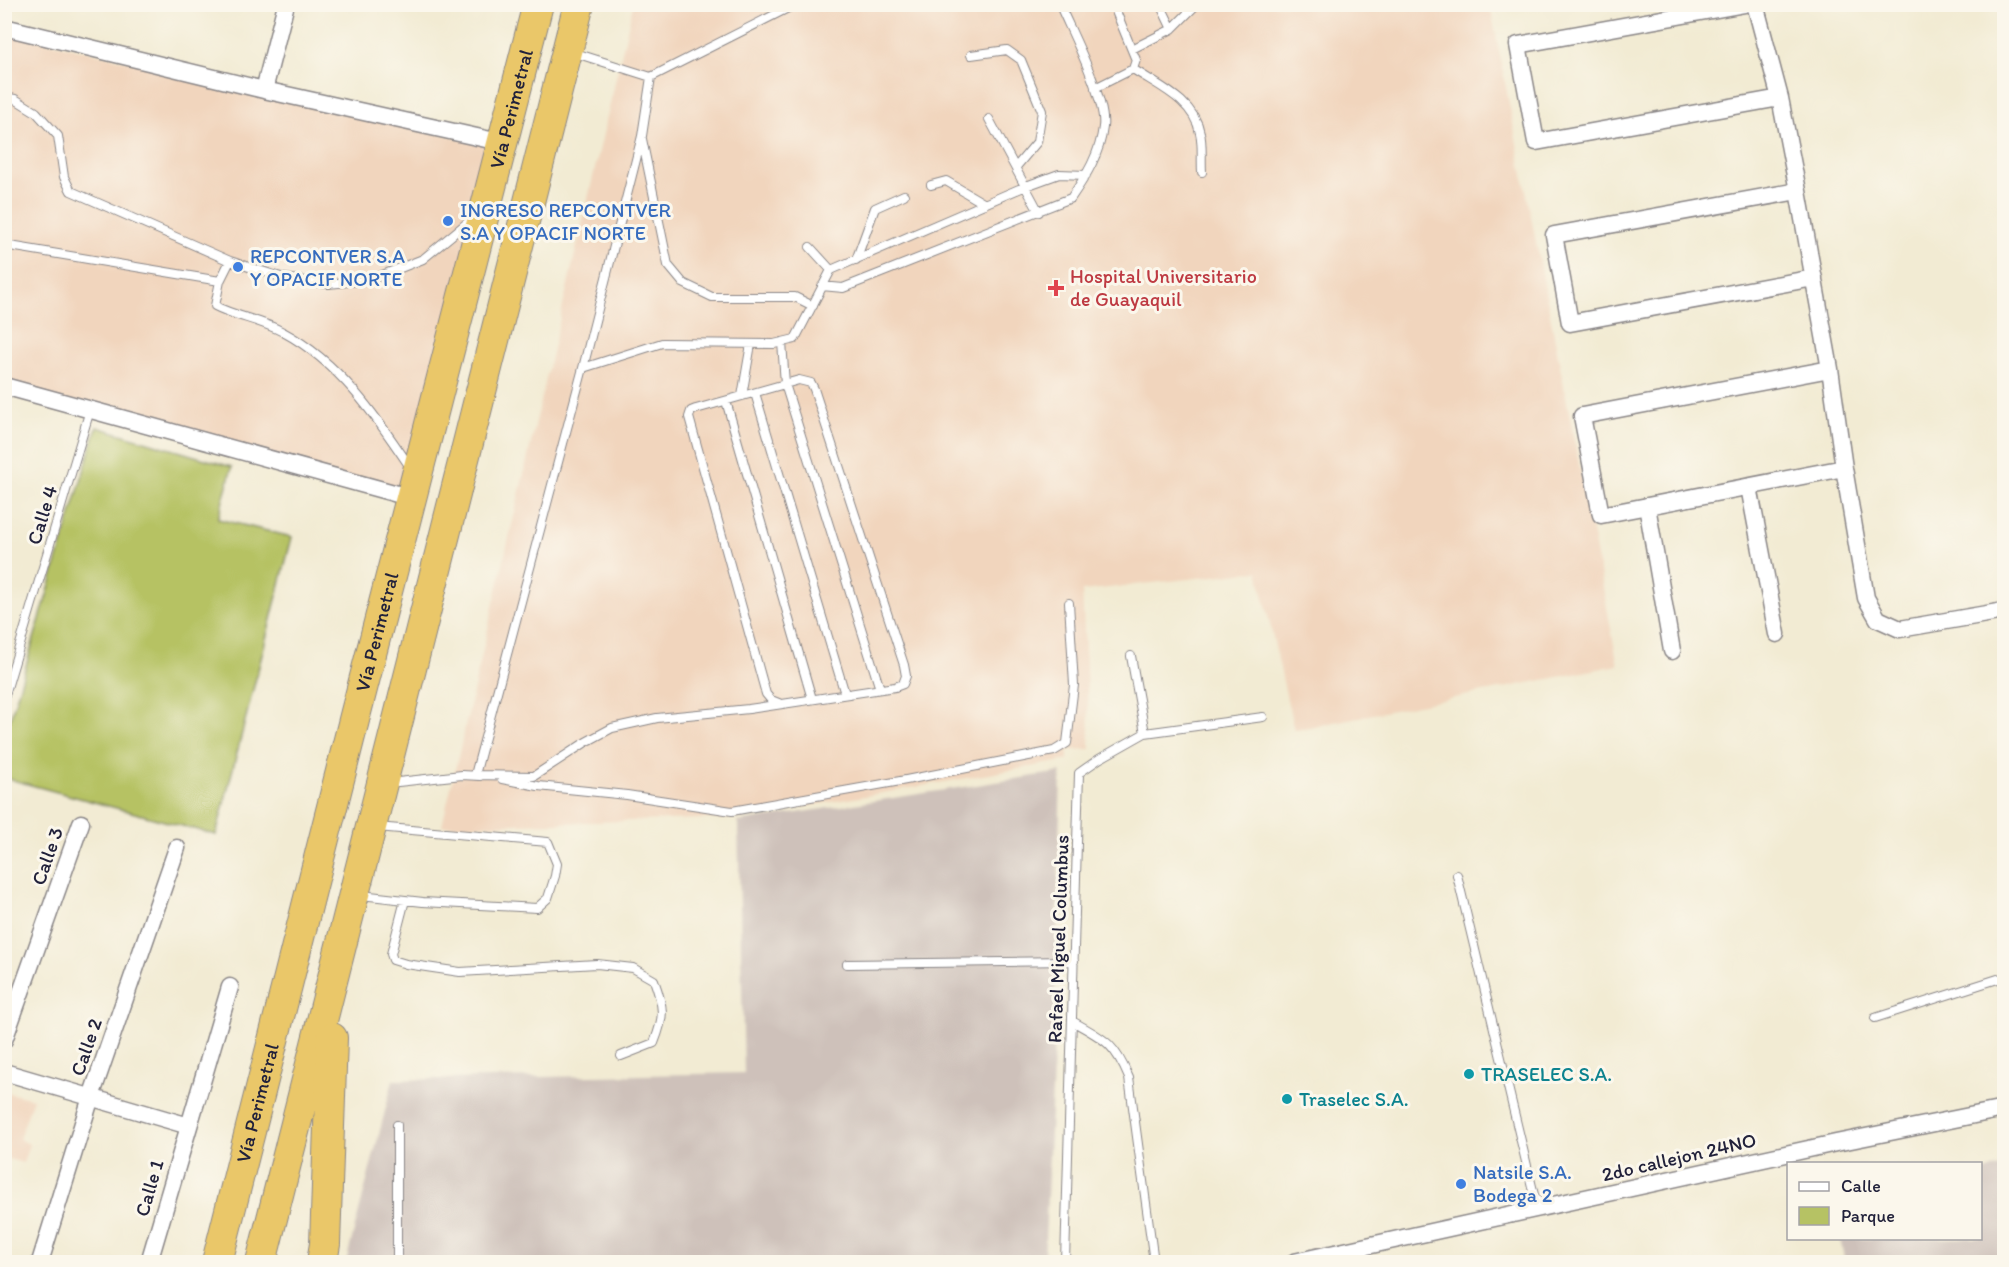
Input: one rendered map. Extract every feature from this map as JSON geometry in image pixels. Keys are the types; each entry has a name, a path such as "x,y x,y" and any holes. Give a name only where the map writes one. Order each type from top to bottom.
{"highway":[{"name":"Vía Perimetral","path":"217,1263 538,4"},
{"name":"Vía Perimetral","path":"261,1263 334,982 579,4"},
{"path":"322,1263 325,1244 334,982"},
{"path":"201,1263 231,1210"}],"street":[{"path":"264,90 286,4"},
{"path":"1745,4 1518,45 1536,142 1780,98"},
{"path":"1755,4 1780,98 1798,191 1830,369 1866,598 1878,619 1900,629 2004,611"},
{"path":"4,27 264,90 504,143"},
{"path":"1798,191 1554,235 1556,246 1570,322 1814,278"},
{"path":"1830,369 1582,416 1601,515 1844,468"},
{"path":"4,386 90,410 415,488"},
{"path":"1749,487 1777,634"},
{"path":"1647,506 1672,651"},
{"name":"Calle 3","path":"4,1040 81,823"},
{"name":"Calle 2","path":"40,1263 91,1097 177,848"},
{"name":"Calle 1","path":"149,1263 230,987"},
{"path":"4,1071 189,1126"},
{"name":"2do callejon 24NO","path":"1294,1263 1836,1143 2004,1109"}],"lane":[{"path":"568,50 651,77 796,4"},
{"path":"822,286 843,288 1071,198 1096,154 1104,125 1095,88 1062,10 1062,4"},
{"path":"1095,88 1133,69 1136,60 1113,4"},
{"path":"1160,4 1172,29"},
{"path":"1132,49 1172,29 1197,4"},
{"path":"970,55 1007,51 1021,60 1042,111 1037,142 1016,168"},
{"path":"1133,69 1174,94 1189,109 1200,132 1202,172"},
{"path":"475,775 642,136 651,77"},
{"path":"4,97 15,99 36,112 58,136 64,177 71,190 230,261 284,278 328,284 370,280 423,260 488,205"},
{"path":"989,119 1039,212"},
{"path":"642,136 668,265 683,283 712,297 795,297 813,306"},
{"path":"583,368 662,343 751,344 795,339 831,270 1026,186 1059,174 1086,175"},
{"path":"931,185 946,181 985,204"},
{"path":"856,260 875,208 904,195"},
{"path":"4,245 220,281"},
{"path":"810,247 831,270"},
{"path":"230,261 220,281 215,306 282,331 313,350 344,379 383,427 415,488"},
{"path":"782,342 785,384 880,689"},
{"path":"742,396 751,344"},
{"path":"382,783 475,775 534,776 612,728 646,720 781,704 903,684 906,676 904,665 814,389 811,383 805,380 691,411 689,417 766,694 771,700 781,704"},
{"path":"755,393 845,694"},
{"path":"726,401 812,699"},
{"name":"Calle 4","path":"4,698 90,410"},
{"path":"475,775 538,786 627,795 732,811 1053,751 1067,743 1074,685 1069,603"},
{"path":"1131,656 1145,734 1263,717"},
{"name":"Rafael Miguel Columbus","path":"1065,1263 1079,773 1099,759 1145,734"},
{"path":"355,895 537,908 548,898 557,864 548,842 372,826"},
{"path":"1457,875 1534,1195 1541,1208"},
{"path":"405,900 391,954 393,960 460,972 597,964 633,968 654,980 663,1006 654,1043 621,1056"},
{"path":"847,964 1074,961"},
{"path":"1875,1018 2004,977"},
{"path":"1072,1021 1106,1041 1121,1058 1130,1078 1154,1263"},
{"path":"397,1125 398,1263"}],"shaded area":[{"name":"Hospital Universitario de Guayaquil","path":"633,5 1490,5 1618,665 1294,730 1258,571 1082,591 1090,749 1068,750 1068,760 741,818 442,826"},
{"name":"REPCONTVER S.A Y OPACIF NORTE","path":"4,32 502,148 411,498 5,387"},
{"path":"1061,772 1053,1069 1044,1262 346,1262 393,1080 744,1073 738,822"},
{"path":"5,1092 33,1099 19,1139 29,1144 23,1163 5,1158"},
{"path":"2004,1166 2004,1254 1965,1262 1845,1262 1840,1240 1982,1240 1982,1172"}],"green space":[{"path":"97,427 232,467 218,519 292,537 216,835 5,778 5,736"}],"place":[{"name":"INGRESO REPCONTVER S.A Y OPACIF NORTE","path":"448,221"},
{"name":"REPCONTVER S.A Y OPACIF NORTE","path":"238,267"},
{"name":"Hospital Universitario de Guayaquil","path":"1056,288"},
{"name":"TRASELEC S.A.","path":"1469,1074"},
{"name":"Traselec S.A.","path":"1287,1099"},
{"name":"Natsile S.A. Bodega 2","path":"1461,1184"}]}
